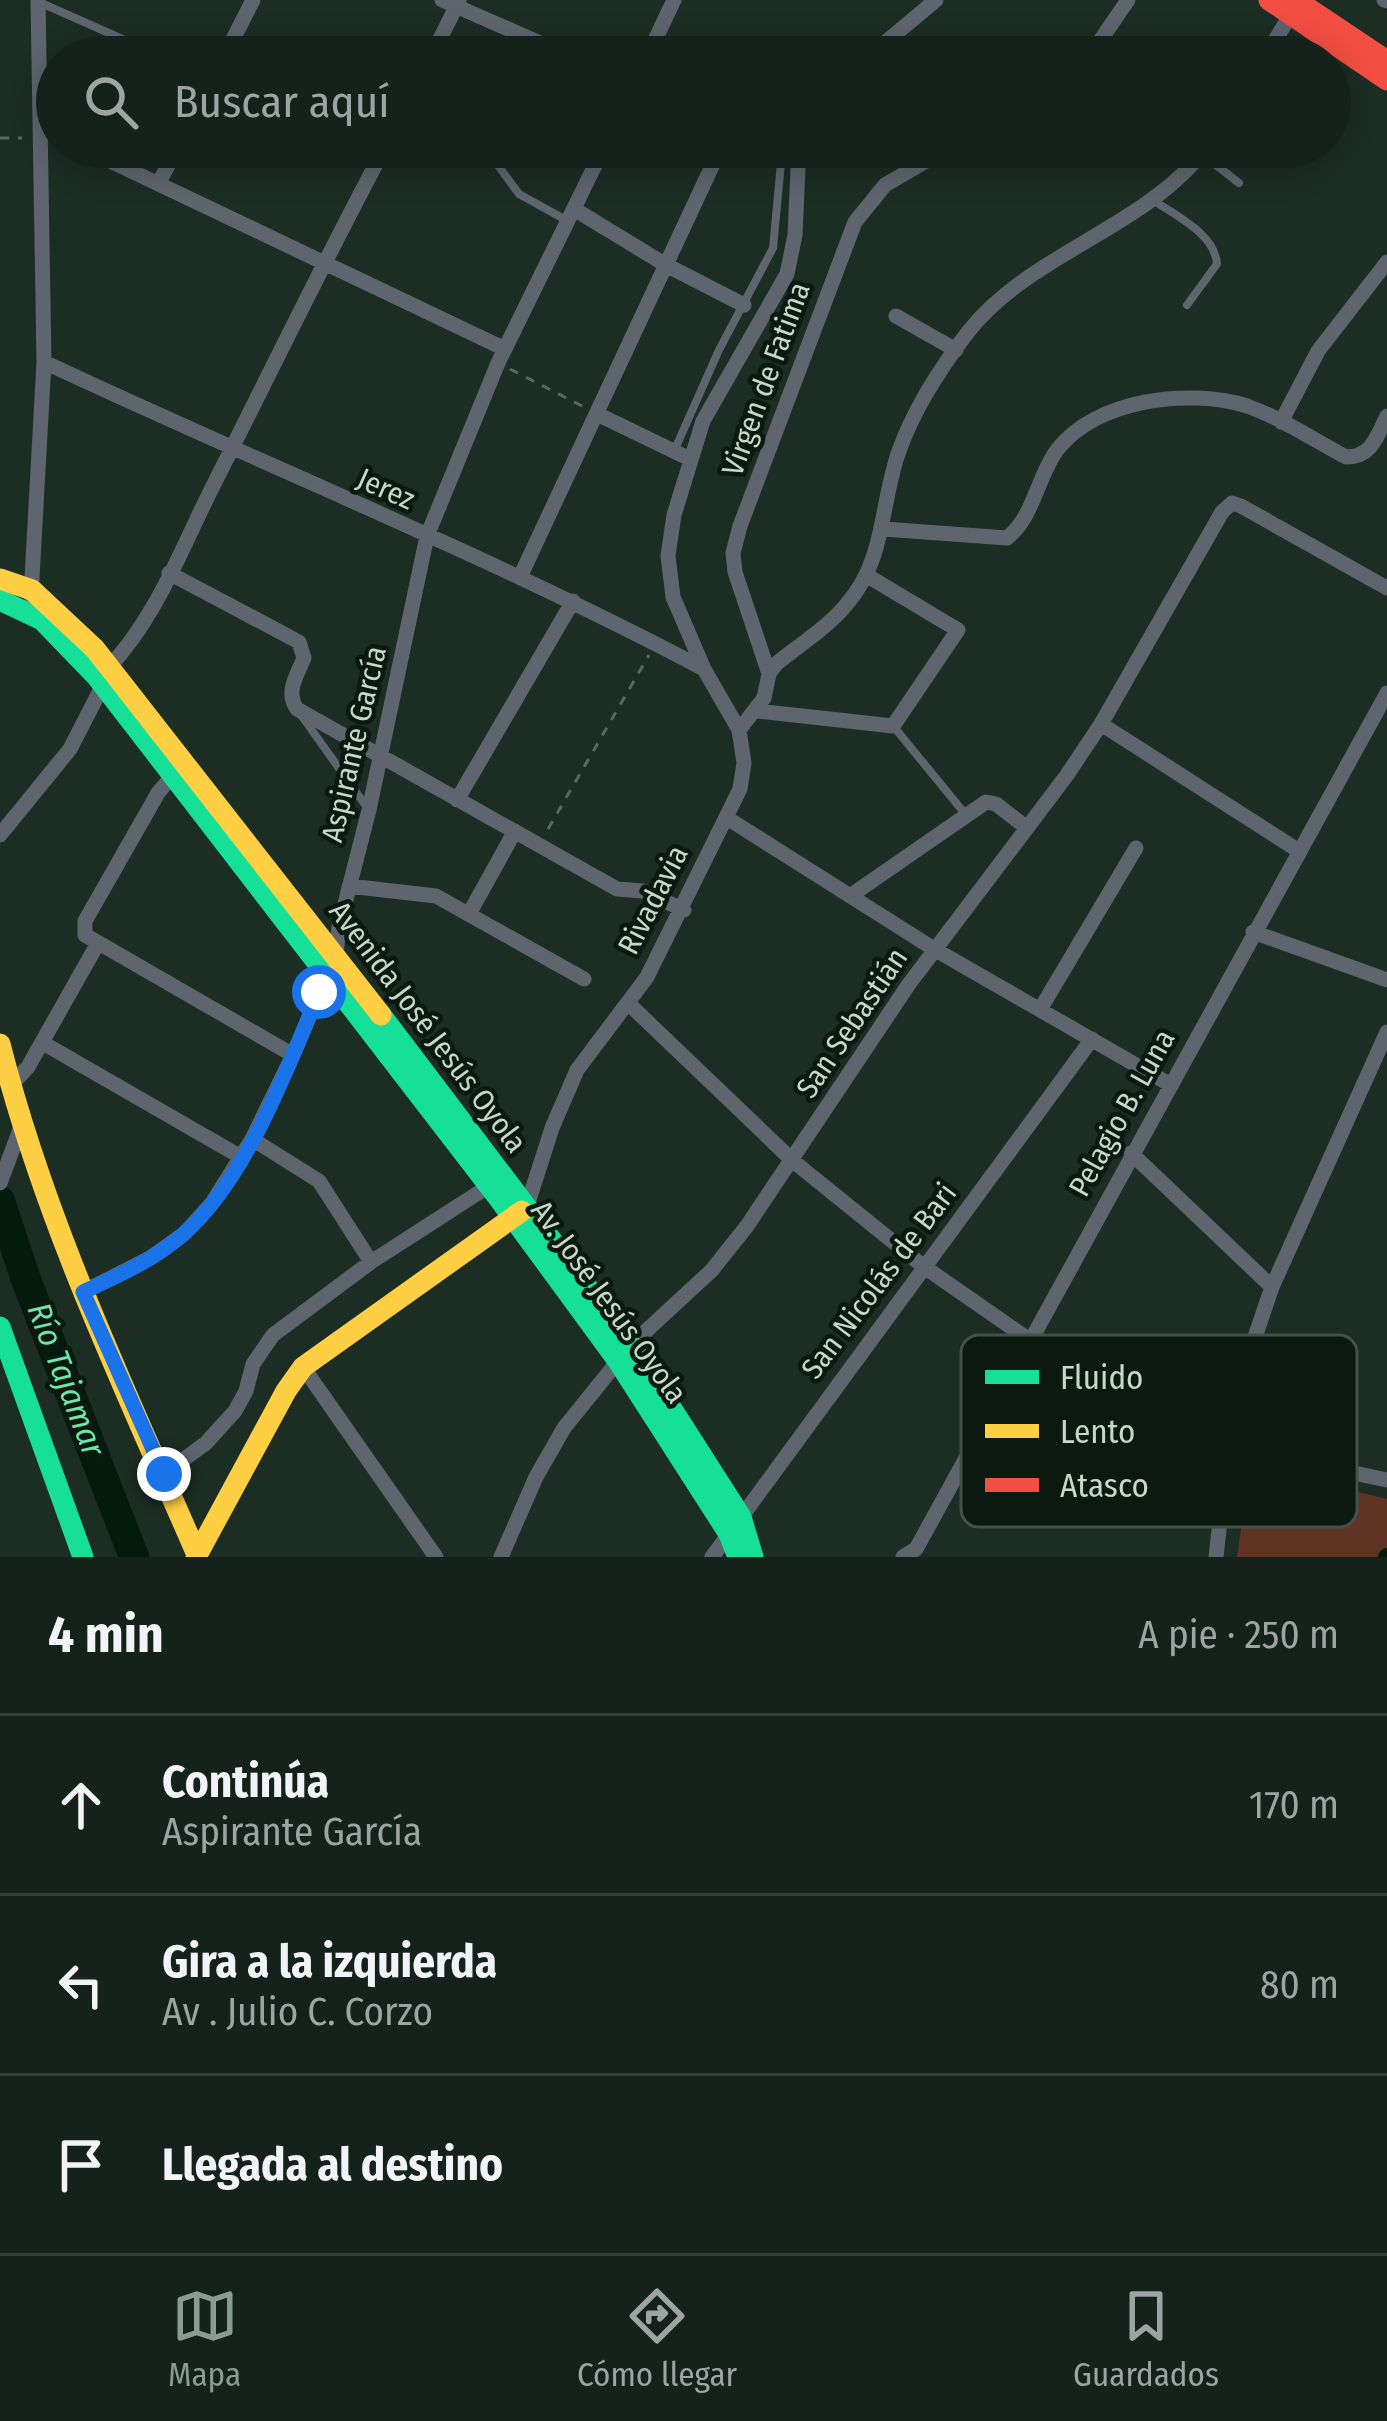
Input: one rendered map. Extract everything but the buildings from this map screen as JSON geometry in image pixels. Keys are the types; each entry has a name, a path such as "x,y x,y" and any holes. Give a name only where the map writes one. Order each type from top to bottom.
{"street":[{"path":"235,36 253,0"},
{"path":"657,36 674,0"},
{"path":"893,36 936,0"},
{"path":"1103,36 1128,0"},
{"path":"1270,0 1296,4 1347,36"},
{"path":"38,1 40,36"},
{"path":"439,36 452,2 526,36"},
{"path":"1277,36 1296,4"},
{"path":"1296,4 1334,36"},
{"path":"1351,38 1387,61"},
{"path":"1351,50 1387,80"},
{"path":"0,600 30,600 44,362 47,168"},
{"path":"128,168 323,262 502,356"},
{"path":"159,182 167,168"},
{"path":"0,835 70,749 106,676 131,643 374,168"},
{"name":"Aspirante García","path":"83,1292 151,1258 184,1234 212,1203 252,1139 328,978 427,536 502,356 594,168"},
{"path":"520,577 711,168"},
{"name":"Rivadavia","path":"520,1213 572,1081 629,1004 684,910 740,789 744,763 739,730 704,669 668,577 682,455 787,274 795,235 789,168"},
{"name":"Virgen de Fatima","path":"769,674 735,572 733,553 740,526 855,222 885,185 914,168"},
{"path":"739,730 757,711 776,664 848,603 866,575 884,530 900,448 921,403 971,328 1027,280 1151,199 1185,168"},
{"path":"571,215 744,305"},
{"path":"1281,422 1318,351 1387,262"},
{"path":"896,316 956,350"},
{"name":"Jerez","path":"44,362 520,577 704,669"},
{"path":"884,530 1006,538 1017,530 1043,474 1072,435 1094,420 1132,407 1189,399 1250,407 1346,457 1369,451 1387,416"},
{"path":"597,414 682,455"},
{"name":"San Sebastián","path":"501,1557 564,1428 624,1353 712,1270 793,1161 934,949 1101,724 1222,512 1232,503 1387,588"},
{"path":"169,573 299,642 304,658 292,688 297,710 617,889 643,890 684,910"},
{"path":"757,711 893,726 958,631 866,575"},
{"name":"Avenida José Jesús Oyola","path":"0,579 30,600 106,676 336,955 520,1213"},
{"path":"457,800 572,602"},
{"path":"106,676 173,775 158,793 85,922 85,935 293,1055"},
{"name":"Pelagio B. Luna","path":"1030,1335 1387,693"},
{"path":"1101,724 1299,851"},
{"name":"Avenida José Jesús Oyola","path":"173,775 328,978"},
{"path":"850,896 986,802 996,804 1027,828"},
{"path":"727,818 934,949 1169,1084"},
{"path":"469,914 515,831"},
{"path":"1041,1008 1136,848"},
{"path":"349,886 436,896 584,980"},
{"path":"1253,932 1387,980"},
{"path":"11,1085 43,1043 98,943"},
{"name":"Av. José Jesús Oyola","path":"328,978 489,1186 520,1213 624,1353 735,1525 738,1557"},
{"path":"629,1004 793,1161 923,1266 1022,1335"},
{"path":"1255,1335 1387,1032"},
{"name":"San Nicolás de Bari","path":"712,1557 1092,1039"},
{"path":"43,1043 241,1157"},
{"path":"0,1044 20,1127 83,1292 197,1556"},
{"path":"1,1180 20,1127"},
{"path":"252,1139 319,1181 371,1262"},
{"path":"1131,1153 1272,1287"},
{"path":"164,1474 206,1443 235,1411 253,1364 273,1335 371,1262 489,1186"},
{"path":"197,1556 303,1367 520,1213"},
{"path":"0,1328 83,1557"},
{"path":"303,1367 436,1557"},
{"name":"Pelagio B. Luna","path":"916,1554 961,1468"},
{"path":"1357,1474 1387,1480"},
{"path":"735,1525 753,1557"},
{"path":"1216,1557 1219,1527"}],"lane":[{"path":"38,1 117,36"},
{"path":"500,168 519,194 571,215"},
{"path":"682,455 719,350 773,248 785,168"},
{"path":"1223,168 1239,183"},
{"path":"1151,199 1209,240 1216,251 1217,264 1186,305"},
{"path":"297,710 369,810"},
{"path":"893,726 966,815"}],"path":[{"path":"0,138 36,136"},
{"path":"502,356 597,414"},
{"path":"539,844 656,644"}],"shaded area":[{"path":"1357,1492 1387,1499 1387,1557 1237,1557 1241,1527 1357,1527"}],"waterway":[{"name":"Río Tajamar","path":"0,1201 134,1557"}],"traffic: fast":[{"path":"0,600 42,620 97,677 497,1196 618,1361 729,1534 738,1557"},
{"path":"381,1015 631,1345 741,1517 753,1557"},
{"path":"0,1327 83,1557"}],"traffic: slow":[{"path":"0,579 32,590 95,649 381,1015"},
{"path":"0,1044 63,1240 198,1557"},
{"path":"196,1557 303,1367 522,1211"}],"traffic: jam":[{"path":"1269,0 1322,36"},
{"path":"1296,0 1350,36"},
{"path":"1351,37 1387,61"},
{"path":"1351,56 1387,80"}],"route":[{"path":"164,1474 83,1292 151,1258 184,1234 212,1203 252,1139 319,992"}]}
